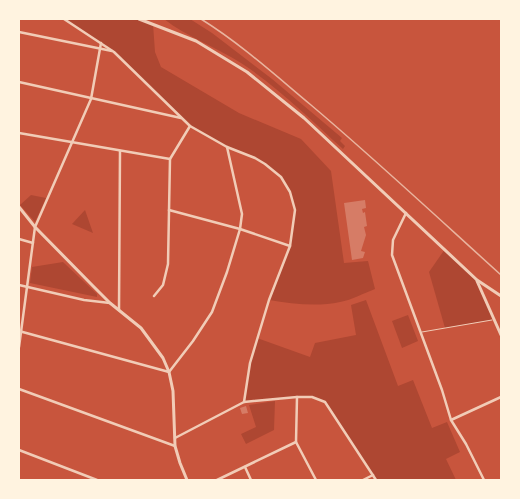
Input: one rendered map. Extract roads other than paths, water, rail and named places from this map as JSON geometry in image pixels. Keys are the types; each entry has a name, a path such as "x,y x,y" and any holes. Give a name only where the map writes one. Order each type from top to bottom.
{"street":[{"path":"64,19 114,52 190,126 227,147 255,158 265,164 281,177 286,184 293,201 294,210 290,246 269,300 250,362 244,402"},
{"path":"139,19 196,41 247,72 304,118 477,280 501,296"},
{"path":"19,32 114,52"},
{"path":"19,347 35,227 91,99 101,43"},
{"path":"19,82 182,118"},
{"path":"154,296 163,285 168,264 170,159 190,126"},
{"path":"19,133 170,159"},
{"path":"169,372 193,341 212,312 227,272 240,230 242,214 227,147"},
{"path":"119,310 120,151"},
{"path":"19,207 35,227 110,303 141,328 163,358 169,372 174,404 175,446 187,480"},
{"path":"169,210 290,246"},
{"path":"406,214 393,240 392,255 442,390 451,420 466,444 484,480"},
{"path":"19,239 33,243"},
{"path":"477,280 501,335"},
{"path":"19,285 84,300 110,303"},
{"path":"20,331 169,372"},
{"path":"19,389 175,446"},
{"path":"297,397 296,442 316,480"},
{"path":"175,438 244,402 312,397 325,402 376,480"},
{"path":"451,420 501,397"},
{"path":"217,480 296,442"},
{"path":"19,450 97,480"},
{"path":"245,467 251,480"},
{"path":"363,480 373,475"}],"lane":[{"path":"420,333 495,320"}],"railway":[{"path":"201,19 244,49 311,105 501,275"}]}
